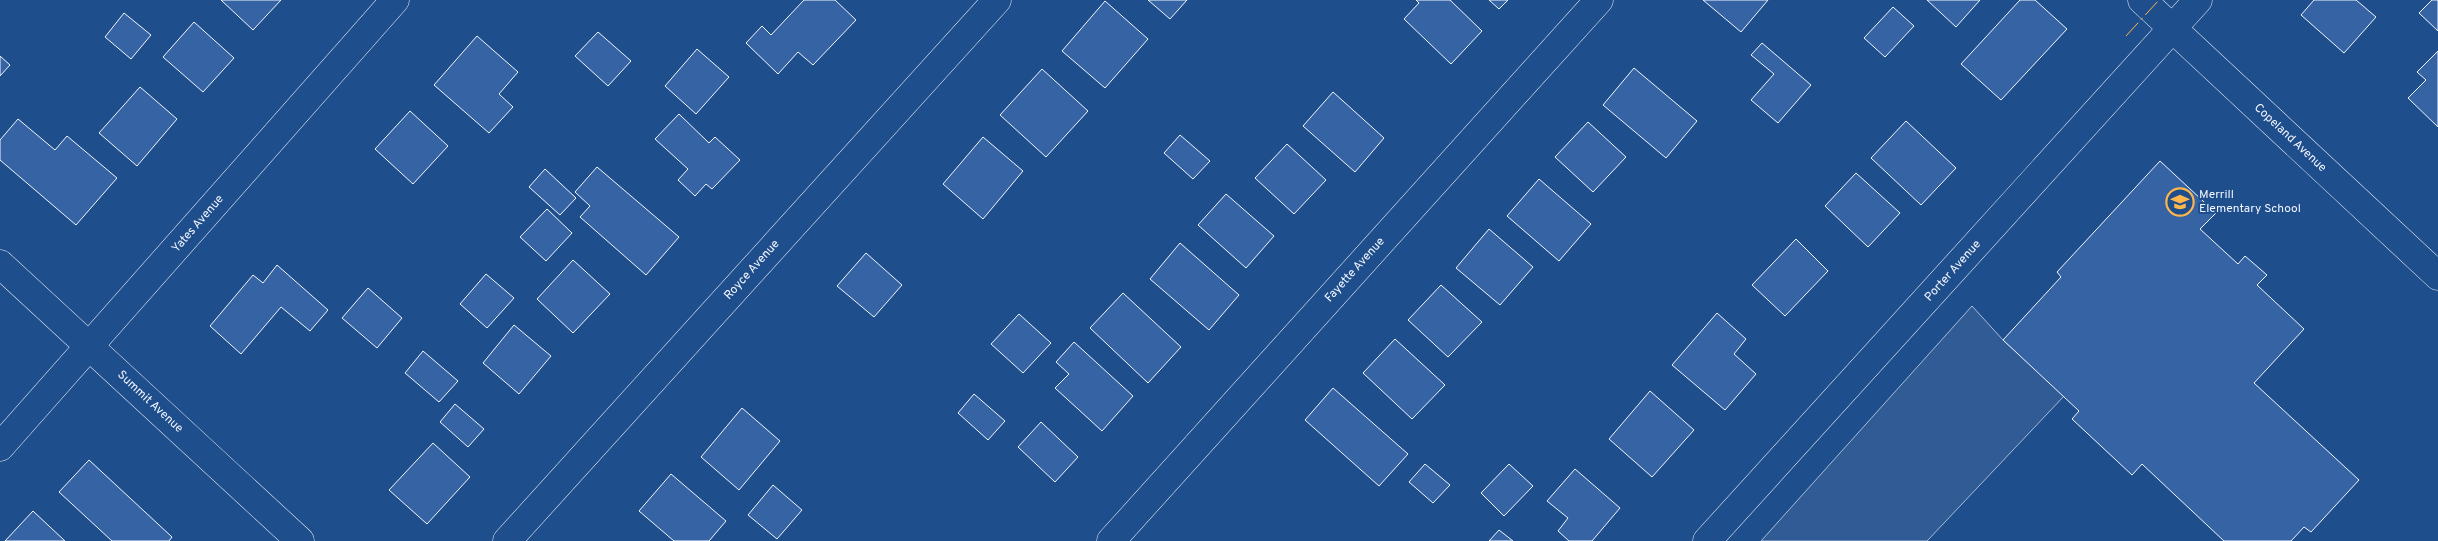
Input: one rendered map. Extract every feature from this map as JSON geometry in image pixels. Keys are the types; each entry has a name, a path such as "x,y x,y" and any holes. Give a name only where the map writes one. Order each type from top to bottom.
{"street":[{"name":"Yates Avenue","path":"0,446 91,346 395,0"},
{"name":"Royce Avenue","path":"507,541 997,0"},
{"name":"Fayette Avenue","path":"1111,541 1599,0"},
{"name":"Copeland Avenue","path":"2142,0 2438,276"},
{"name":"Porter Avenue","path":"1707,541 2198,0"},
{"name":"Summit Avenue","path":"0,264 300,541"}],"shaded area":[{"path":"1972,306 2003,340 2065,395 1927,541 1761,541"}],"building":[{"path":"221,0 281,0 253,30"},
{"path":"804,0 835,0 856,20 813,65 798,52 778,74 746,43 762,26 771,35"},
{"path":"1148,0 1187,0 1170,19"},
{"path":"1416,0 1450,0 1482,31 1451,64 1404,19 1419,3"},
{"path":"1489,0 1508,0 1499,9"},
{"path":"1703,0 1768,0 1741,32"},
{"path":"1927,0 1980,0 1956,27"},
{"path":"2020,0 2035,0 2067,29 2001,100 1961,64"},
{"path":"2314,0 2356,0 2376,17 2344,53 2301,15"},
{"path":"2432,0 2438,0 2438,31 2419,13"},
{"path":"1105,1 1148,39 1105,88 1062,51"},
{"path":"1893,7 1914,26 1885,57 1864,38"},
{"path":"124,13 151,35 131,59 105,37"},
{"path":"194,22 234,58 203,92 163,57"},
{"path":"598,32 631,61 608,86 575,56"},
{"path":"477,36 518,72 499,94 513,107 489,133 434,85"},
{"path":"1762,43 1811,85 1778,123 1751,100 1774,74 1751,55"},
{"path":"697,49 729,77 696,114 665,86"},
{"path":"2438,51 2438,127 2408,98 2426,80 2417,72"},
{"path":"0,56 10,65 0,76"},
{"path":"1634,68 1697,121 1666,158 1603,105"},
{"path":"1042,69 1088,111 1046,157 1000,115"},
{"path":"140,87 177,119 137,166 99,133"},
{"path":"1333,92 1384,138 1355,172 1303,126"},
{"path":"410,111 448,146 413,184 375,149"},
{"path":"679,114 709,143 715,137 740,160 712,189 706,184 695,196 678,180 688,169 655,139"},
{"path":"18,119 55,150 67,136 117,178 76,225 0,160 0,140"},
{"path":"1906,121 1956,168 1921,205 1871,158"},
{"path":"1588,122 1626,157 1593,192 1555,157"},
{"path":"1180,135 1210,161 1193,179 1164,153"},
{"path":"983,137 1023,171 983,219 943,184"},
{"path":"1287,144 1326,180 1294,214 1255,178"},
{"path":"2160,161 2216,213 2200,229 2238,264 2245,256 2267,275 2257,285 2304,329 2254,383 2359,480 2311,532 2304,527 2291,541 2224,541 2142,464 2132,475 2072,419 2079,411 2003,340 2061,277 2057,272"},
{"path":"597,167 679,237 646,275 580,217 590,206 575,192"},
{"path":"545,169 576,198 560,215 529,187"},
{"path":"1856,173 1900,213 1868,247 1825,206"},
{"path":"1539,179 1591,224 1559,261 1507,216"},
{"path":"1226,194 1274,236 1246,268 1198,225"},
{"path":"547,209 572,233 546,261 520,237"},
{"path":"1489,229 1533,267 1500,305 1456,268"},
{"path":"1796,239 1828,271 1785,316 1752,285"},
{"path":"1180,243 1239,295 1209,330 1150,279"},
{"path":"866,253 902,285 874,317 837,286"},
{"path":"573,260 610,294 573,333 537,299"},
{"path":"277,265 328,310 310,331 281,307 241,354 210,326 253,275 263,283"},
{"path":"486,274 514,298 487,328 460,304"},
{"path":"1441,285 1482,322 1448,357 1408,320"},
{"path":"368,288 402,318 377,348 342,318"},
{"path":"1123,293 1181,347 1148,383 1090,328"},
{"path":"1717,313 1746,339 1734,354 1756,374 1725,410 1672,365"},
{"path":"1019,314 1051,343 1023,373 991,344"},
{"path":"514,325 551,356 519,394 483,363"},
{"path":"1395,339 1445,385 1412,419 1363,373"},
{"path":"1074,342 1133,396 1102,431 1055,388 1069,374 1056,362"},
{"path":"423,351 458,381 439,402 405,373"},
{"path":"1333,388 1408,454 1379,486 1305,420"},
{"path":"1650,391 1694,430 1652,477 1609,439"},
{"path":"974,394 1005,421 988,440 958,413"},
{"path":"455,404 484,429 468,447 440,422"},
{"path":"742,408 780,441 739,490 701,457"},
{"path":"1041,422 1078,457 1055,482 1018,447"},
{"path":"433,443 470,477 427,524 389,490"},
{"path":"89,460 172,537 169,541 112,541 59,492"},
{"path":"1425,464 1450,485 1433,503 1409,482"},
{"path":"1509,464 1533,486 1504,516 1481,493"},
{"path":"1575,469 1620,508 1592,541 1569,541 1558,531 1568,518 1547,501"},
{"path":"671,474 726,521 709,541 674,541 639,511"},
{"path":"773,485 802,510 777,539 748,515"},
{"path":"33,511 65,541 5,541"},
{"path":"1499,530 1513,541 1489,541"}],"power":[{"path":"2126,36 2159,0"}],"place":[{"name":"Merrill Elementary School","path":"2180,202"}]}
